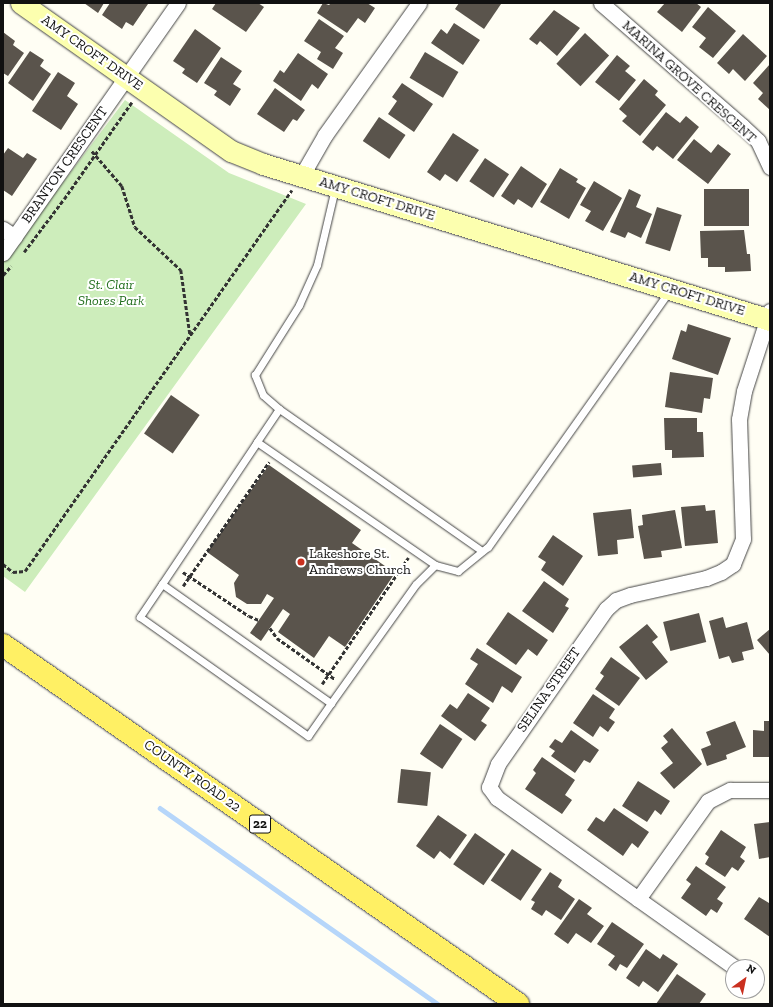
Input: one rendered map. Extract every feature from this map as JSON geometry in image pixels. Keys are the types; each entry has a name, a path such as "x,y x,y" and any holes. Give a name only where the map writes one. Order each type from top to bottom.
{"main road":[{"name":"COUNTY ROAD 22","path":"3,645 518,1004"}],"street":[{"name":"AMY CROFT DRIVE","path":"21,3 231,151 336,186 671,289 769,317"},
{"name":"BRANTON CRESCENT","path":"8,258 9,233 83,140 178,3"},
{"path":"302,175 325,135 419,3"},
{"name":"MARINA GROVE CRESCENT","path":"601,3 758,141 770,167"},
{"name":"SELINA STREET","path":"638,899 497,798 489,787 498,764 606,609 616,600 630,595 706,578 721,572 733,564 743,539 739,419 744,391 769,317"},
{"path":"725,961 638,899 708,801 730,790 770,790"}],"lane":[{"path":"336,186 317,265 300,305 255,375 263,395 279,409 482,551"},
{"path":"257,442 435,565 458,571 482,551 671,289"},
{"path":"279,409 140,617 308,736 416,584 435,565"},
{"path":"162,584 331,703"}],"path":[{"path":"22,254 133,100"},
{"path":"83,140 122,186 135,227 181,270 190,335"},
{"path":"3,564 13,572 25,571 302,175"},
{"path":"3,275 8,258"},
{"path":"177,594 274,454"},
{"path":"316,692 414,551"},
{"path":"174,566 249,616 259,620"},
{"path":"270,628 277,638 344,686"}],"green space":[{"name":"St. Clair Shores Park","path":"125,100 229,173 306,204 25,592 3,576 3,262"}],"building":[{"path":"84,3 104,3 98,13"},
{"path":"110,3 148,4 133,26 126,22 122,29 102,15"},
{"path":"216,3 258,3 264,7 246,32 212,9"},
{"path":"323,3 329,5 331,3 367,3 375,8 365,23 358,18 347,33 317,13"},
{"path":"459,3 501,4 484,29 455,9"},
{"path":"665,3 696,3 701,7 682,32 657,12"},
{"path":"708,7 736,31 713,58 699,47 706,38 692,27"},
{"path":"554,10 580,28 557,56 540,41 537,45 529,39"},
{"path":"319,19 344,36 335,48 343,53 333,69 317,59 321,52 304,41"},
{"path":"454,23 480,40 463,65 431,43 441,29 447,34"},
{"path":"195,29 221,48 197,83 182,73 185,69 173,61"},
{"path":"3,32 15,41 13,45 24,53 8,76 3,73"},
{"path":"585,33 609,56 580,86 556,64"},
{"path":"743,34 767,56 745,81 733,69 729,74 717,63"},
{"path":"30,51 44,60 40,66 51,74 33,101 8,83"},
{"path":"425,52 458,72 443,98 410,78"},
{"path":"298,53 328,74 318,89 312,84 301,101 273,81 280,70 284,73"},
{"path":"617,55 630,66 625,71 636,80 619,101 595,82"},
{"path":"221,57 242,71 233,84 241,89 230,106 214,95 217,91 204,83"},
{"path":"770,64 770,110 758,99 763,93 753,83"},
{"path":"58,72 75,83 67,96 78,104 61,130 32,111"},
{"path":"644,79 658,91 655,95 666,105 640,136 622,121 627,116 619,109"},
{"path":"402,83 433,104 414,132 388,114 397,101 392,97"},
{"path":"275,88 305,110 297,121 293,119 284,132 257,114"},
{"path":"666,112 680,123 686,116 699,127 673,159 657,146 653,151 642,142"},
{"path":"379,117 406,135 389,159 363,141"},
{"path":"453,133 479,150 457,182 445,174 440,181 427,172"},
{"path":"694,139 711,153 718,144 731,154 708,184 677,160"},
{"path":"8,148 23,158 27,153 37,159 12,196 3,190 3,155"},
{"path":"485,158 509,174 493,197 469,181"},
{"path":"521,166 547,184 532,208 518,199 514,205 501,196"},
{"path":"560,168 578,179 576,182 586,188 569,219 540,202"},
{"path":"594,181 622,198 603,231 585,221 591,211 580,205"},
{"path":"629,189 641,195 636,207 652,214 641,238 628,232 625,238 610,232"},
{"path":"704,189 749,189 749,226 704,226"},
{"path":"657,207 682,215 670,251 645,243"},
{"path":"744,230 747,254 750,254 751,271 725,272 725,267 708,267 708,258 701,258 700,231"},
{"path":"688,324 731,338 718,375 672,359 681,330 686,332"},
{"path":"670,372 713,378 710,399 704,398 702,413 665,407"},
{"path":"171,395 200,415 173,454 144,434"},
{"path":"664,418 697,418 697,432 703,432 704,457 672,458 672,450 665,450"},
{"path":"661,463 662,475 633,477 632,466"},
{"name":"Lakeshore St. Andrews Church","path":"269,465 361,530 352,543 395,573 345,647 329,636 314,658 278,632 290,614 283,609 261,641 250,633 274,598 267,594 261,604 247,604 236,597 234,583 239,575 207,552"},
{"path":"705,505 706,511 715,510 718,543 685,546 681,507"},
{"path":"631,509 634,538 617,540 618,554 598,556 593,513"},
{"path":"675,510 682,548 661,551 662,557 644,559 638,526 643,525 642,515"},
{"path":"553,535 583,556 563,586 541,570 546,562 538,557"},
{"path":"544,581 569,599 565,606 569,608 553,633 522,611"},
{"path":"508,612 548,640 537,656 528,649 516,665 486,644"},
{"path":"699,613 706,642 670,651 663,622"},
{"path":"723,617 726,628 747,622 754,649 742,652 744,660 732,663 729,656 719,659 709,621"},
{"path":"647,624 658,637 652,642 668,662 646,680 619,647"},
{"path":"770,629 770,655 757,640"},
{"path":"477,648 522,677 512,693 502,686 493,703 465,684 478,664 470,659"},
{"path":"611,657 640,678 619,706 595,689 604,676 600,673"},
{"path":"468,693 490,708 481,721 487,725 475,741 441,716 450,704 457,709"},
{"path":"593,694 615,709 609,718 615,722 608,732 600,726 593,737 573,723"},
{"path":"735,721 746,747 726,755 727,759 707,766 701,749 711,745 706,732"},
{"path":"764,721 770,721 770,757 753,757 753,730 764,731"},
{"path":"440,724 462,739 442,769 420,754"},
{"path":"672,728 702,764 674,789 660,773 673,763 661,748 668,742 663,736"},
{"path":"571,730 599,750 590,763 584,760 575,773 551,756 555,751 549,747 555,739 562,743"},
{"path":"542,757 575,780 565,795 572,800 562,814 525,789 536,773 533,770"},
{"path":"401,769 431,772 427,806 397,803"},
{"path":"638,781 670,801 661,815 655,810 647,822 622,806"},
{"path":"614,808 649,832 638,848 632,843 623,856 587,830 596,817 604,822"},
{"path":"438,815 467,835 450,859 440,851 434,859 416,846"},
{"path":"770,822 770,857 759,859 754,824"},
{"path":"721,830 746,847 740,857 745,861 738,871 732,867 725,877 705,864 709,857 705,854"},
{"path":"475,833 505,854 484,885 453,864"},
{"path":"512,849 542,869 521,901 491,881"},
{"path":"696,866 726,887 717,899 723,903 717,913 711,909 706,916 681,898 691,884 686,880"},
{"path":"550,872 562,880 558,887 575,899 561,920 546,910 542,916 531,909 535,902 531,900"},
{"path":"759,897 769,903 770,901 770,937 744,919"},
{"path":"579,899 592,908 587,914 604,926 591,943 576,933 568,944 554,934"},
{"path":"612,922 644,944 627,968 620,964 616,971 608,965 615,956 597,944"},
{"path":"646,949 660,959 663,954 678,964 658,992 643,981 639,987 626,978"},
{"path":"677,974 706,994 699,1004 656,1004"}],"waterway":[{"path":"160,808 438,1004"}],"place":[{"name":"Lakeshore St. Andrews Church","path":"301,562"}]}
